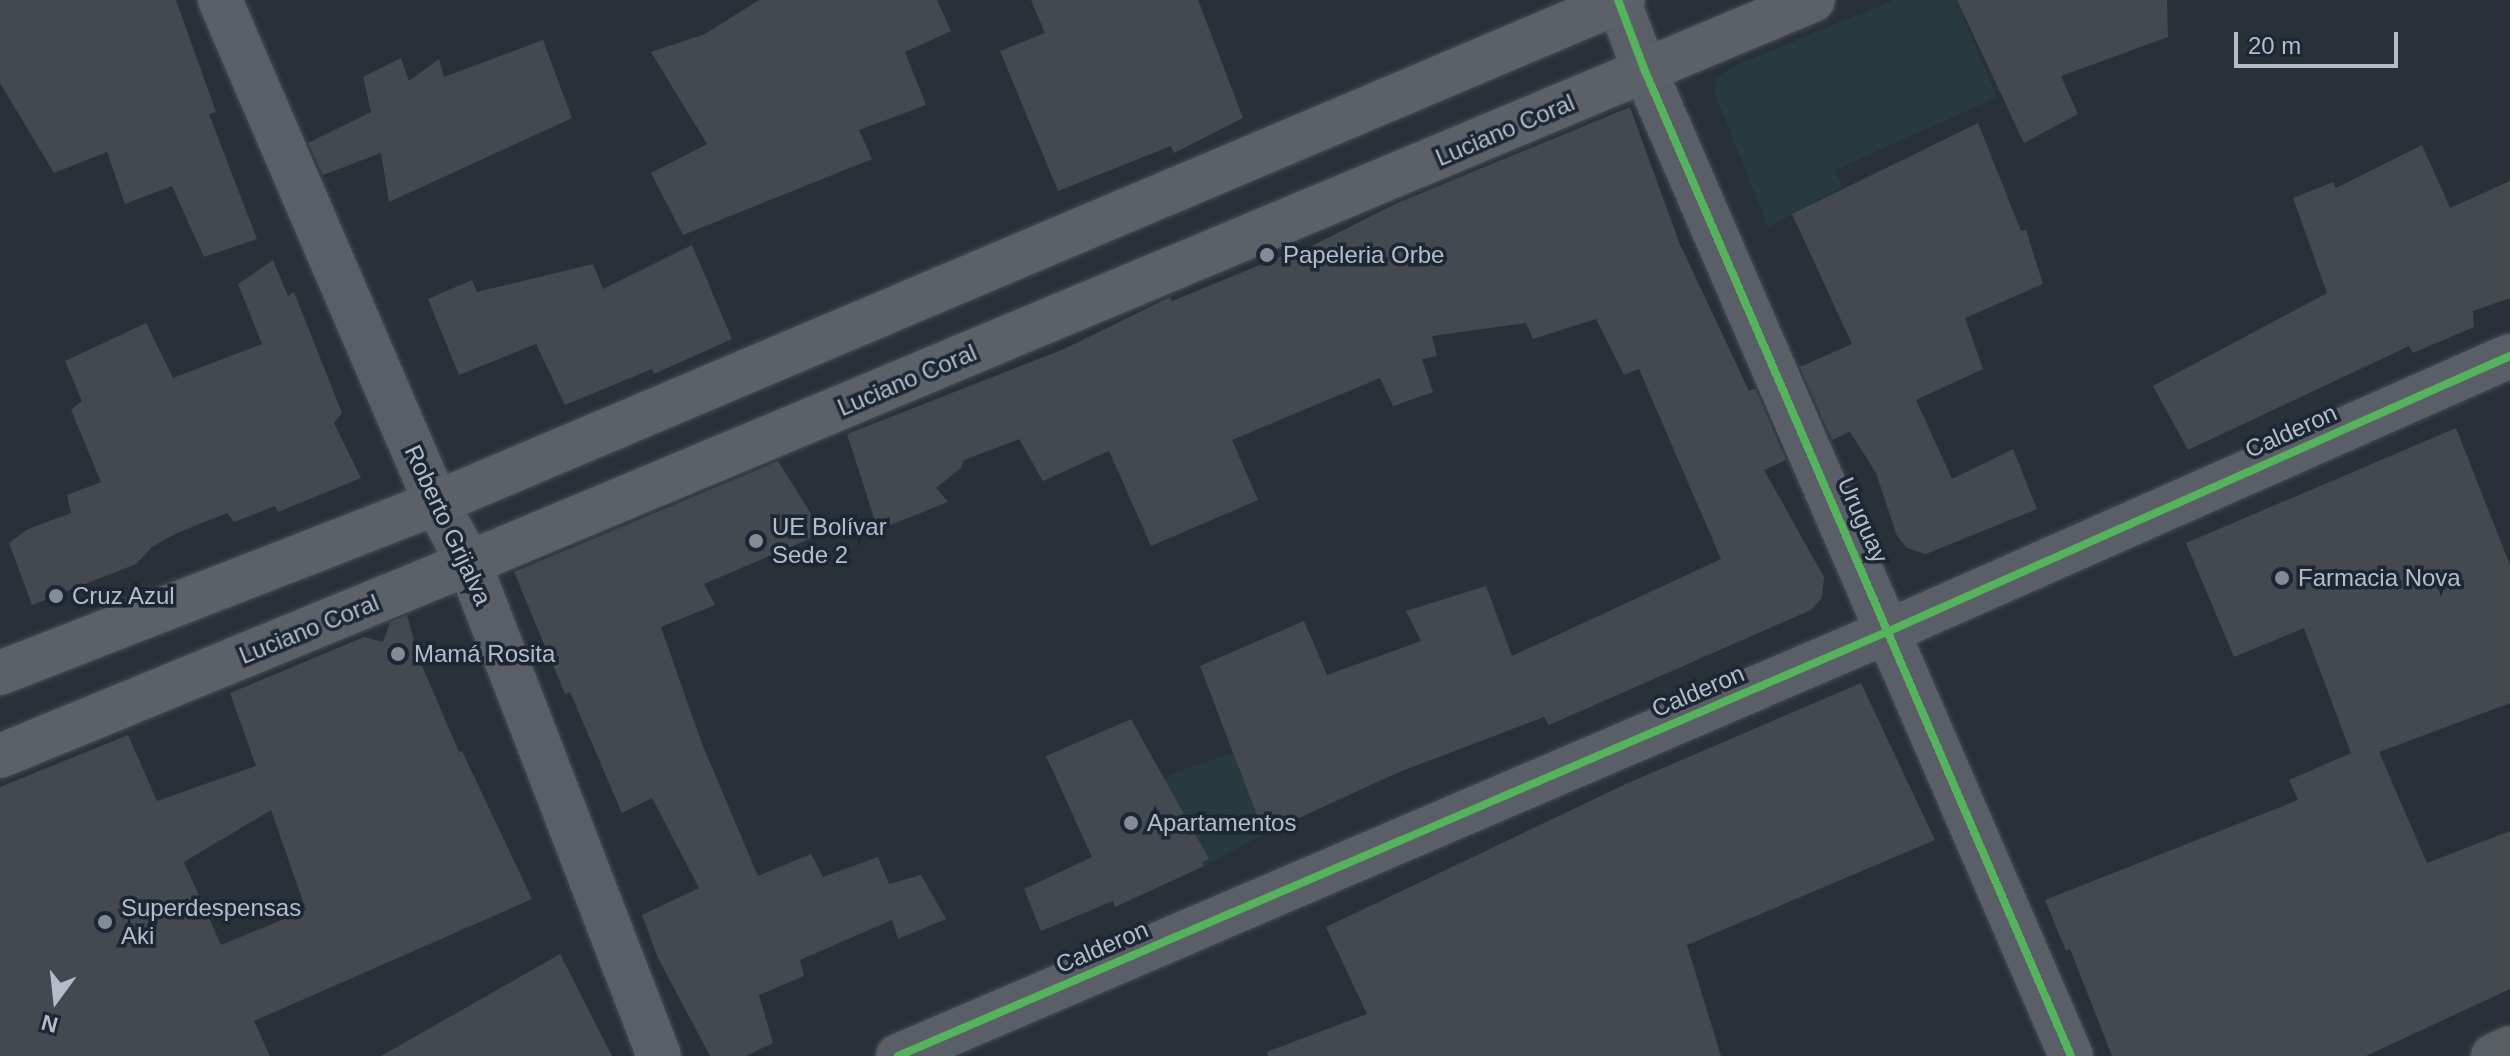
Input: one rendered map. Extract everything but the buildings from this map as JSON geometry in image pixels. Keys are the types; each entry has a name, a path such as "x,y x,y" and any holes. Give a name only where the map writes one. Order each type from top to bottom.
{"main road":[{"name":"Luciano Coral","path":"0,756 1813,0"},
{"path":"0,673 436,503 1620,1"}],"street":[{"name":"Roberto Grijalva","path":"220,0 436,503 469,563 659,1056"},
{"name":"Uruguay","path":"1620,1 1645,71 2071,1056"},
{"name":"Calderon","path":"898,1056 1889,631 2510,356"},
{"path":"2493,1056 2510,1048"}],"green space":[{"path":"1894,0 1956,0 1997,97 1835,170 1842,188 1768,227 1714,91 1718,78 1734,66"},
{"path":"1233,753 1264,834 1204,866 1165,780 1171,774"}],"cycle path":[{"path":"1618,0 1645,71 2071,1056"},
{"path":"898,1056 1889,631 2510,356"}],"place":[{"name":"Papeleria Orbe","path":"1267,255"},
{"name":"UE Bolívar Sede 2","path":"756,541"},
{"name":"Farmacia Nova","path":"2282,578"},
{"name":"Cruz Azul","path":"56,596"},
{"name":"Mamá Rosita","path":"398,654"},
{"name":"Apartamentos","path":"1131,823"},
{"name":"Superdespensas Aki","path":"105,922"}]}
